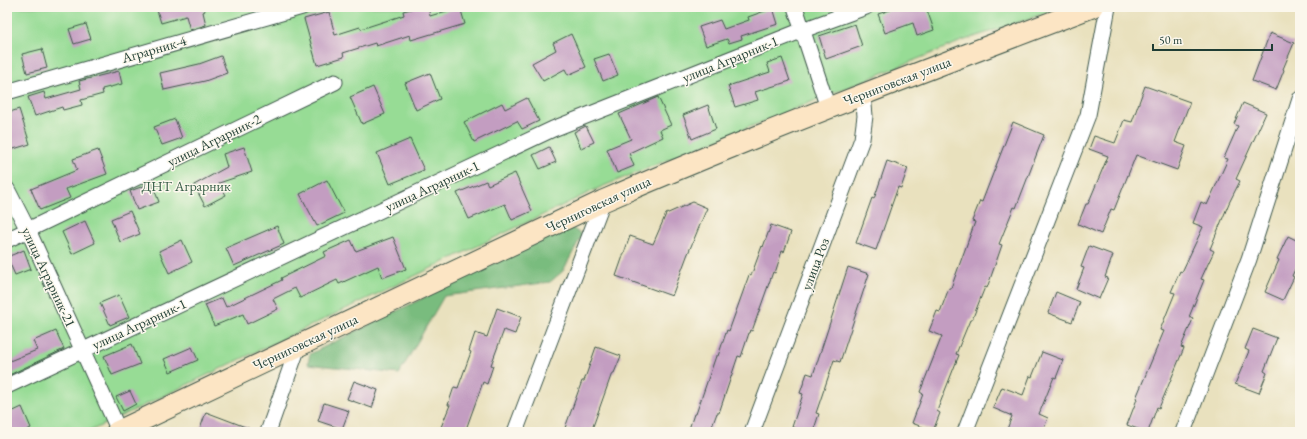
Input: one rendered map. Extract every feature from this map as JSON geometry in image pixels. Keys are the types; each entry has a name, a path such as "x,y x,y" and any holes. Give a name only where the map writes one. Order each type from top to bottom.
{"street":[{"name":"Аграрник-4","path":"7,92 302,7"},
{"path":"795,7 828,108"},
{"name":"улица Аграрник-1","path":"7,386 553,129 803,30 866,7"},
{"name":"Черниговская улица","path":"118,431 603,201 660,176 863,94 1092,7"},
{"path":"965,432 1088,115 1108,7"},
{"name":"улица Аграрник-2","path":"7,240 335,82"},
{"name":"улица Роз","path":"752,432 862,139 865,116 863,94"},
{"path":"1183,432 1249,259 1300,99"},
{"name":"улица Аграрник-21","path":"7,188 28,230 118,431"},
{"path":"515,432 603,201"},
{"path":"268,432 300,344"}],"green space":[{"name":"ДНТ Аграрник","path":"7,7 1064,7 962,41 601,187 88,432 7,432"},
{"path":"569,226 582,235 563,271 550,282 444,296 399,374 308,364 310,354"}],"building":[{"path":"156,7 204,7 205,11 203,12 206,25 190,30 186,16 161,23"},
{"path":"418,7 428,7 430,16 460,7 465,24 411,40 410,35 376,46 375,43 343,53 344,57 317,65 304,19 329,12 335,35 360,27 361,29 404,15 403,11"},
{"path":"899,7 926,7 934,30 917,36 913,23 885,33 878,14"},
{"path":"773,8 778,24 741,36 742,39 729,43 727,39 706,46 699,27 720,20 724,29 749,20 748,17"},
{"path":"86,24 91,39 74,44 69,29"},
{"path":"855,24 862,46 826,59 819,36"},
{"path":"1270,33 1294,43 1276,90 1252,81"},
{"path":"571,34 586,67 568,75 565,69 543,81 532,63 556,50 553,43"},
{"path":"42,49 47,68 27,73 22,54"},
{"path":"609,54 618,75 603,81 594,59"},
{"path":"221,56 227,73 205,81 164,90 160,73 199,64"},
{"path":"782,58 790,81 755,92 758,100 735,107 728,86 770,72 767,63"},
{"path":"119,71 122,84 102,89 103,94 81,100 82,105 63,110 62,107 35,116 28,97 44,92 46,99 81,89 79,81"},
{"path":"430,73 440,99 416,110 405,83"},
{"path":"1145,86 1190,102 1175,142 1186,146 1177,170 1136,155 1114,210 1111,209 1101,234 1078,224 1108,156 1089,149 1094,136 1115,143 1124,120 1132,122"},
{"path":"373,87 385,114 362,124 350,97"},
{"path":"658,97 671,125 660,130 663,137 629,153 634,166 617,173 607,149 631,139 619,114"},
{"path":"527,98 539,121 522,129 517,121 474,142 464,122 502,103 505,109"},
{"path":"1243,103 1266,113 1236,179 1240,181 1210,249 1214,251 1201,279 1204,280 1189,317 1193,319 1181,347 1184,348 1159,408 1157,407 1148,432 1146,432 1127,425 1137,399 1136,398 1164,331 1160,330 1175,293 1171,292 1180,271 1182,272 1203,227 1193,223 1201,202 1207,205 1228,159 1224,158 1238,126 1234,124"},
{"path":"708,105 716,129 692,139 683,115"},
{"path":"19,109 30,144 7,151 7,113"},
{"path":"175,119 182,138 162,145 154,127"},
{"path":"1013,122 1044,135 1016,208 1014,207 999,244 1002,245 987,288 985,287 956,354 959,355 937,411 940,413 933,431 912,423 923,394 920,392 942,336 929,331 937,311 940,312 949,288 951,288 975,222 972,221 980,201 982,202"},
{"path":"586,126 594,142 581,148 574,132"},
{"path":"410,139 424,170 390,184 377,153"},
{"path":"244,147 252,172 219,183 226,195 205,206 194,185 227,167 223,154"},
{"path":"549,147 556,162 540,169 533,155"},
{"path":"98,150 107,174 66,189 70,198 40,210 31,189 77,170 73,159"},
{"path":"887,161 908,168 901,188 898,187 876,250 856,243 872,198 874,199"},
{"path":"515,173 532,211 512,220 505,204 469,219 457,193 486,181 488,185"},
{"path":"327,180 344,213 317,226 300,194"},
{"path":"152,183 159,202 137,210 130,191"},
{"path":"693,202 707,208 672,296 616,276 630,236 653,244 666,214"},
{"path":"130,211 140,234 120,242 111,219"},
{"path":"85,221 95,243 72,254 62,232"},
{"path":"771,225 791,232 784,252 782,251 775,273 773,272 741,357 738,356 719,413 717,413 710,432 688,432 694,414 696,414 716,356 718,356 727,330 729,331 749,275 751,276"},
{"path":"277,226 284,244 234,266 226,248"},
{"path":"1288,236 1300,242 1300,258 1292,276 1294,277 1283,300 1265,292 1279,260 1277,259"},
{"path":"393,237 406,269 382,278 378,266 339,284 337,280 300,298 295,288 273,299 278,309 247,324 243,314 214,326 205,305 222,298 226,307 282,280 281,278 326,256 324,252 351,240 356,251"},
{"path":"182,240 192,262 169,273 159,251"},
{"path":"1089,246 1113,255 1105,277 1108,278 1099,299 1076,289 1084,268 1081,267"},
{"path":"24,250 31,269 15,275 7,257"},
{"path":"848,267 869,274 840,362 834,360 816,413 819,414 813,432 807,432 792,427 803,394 800,393 807,373 813,375"},
{"path":"1056,292 1080,302 1072,322 1048,313"},
{"path":"119,295 129,317 110,325 100,303"},
{"path":"497,308 521,317 515,334 504,330 491,365 493,366 487,384 483,382 465,432 439,432 450,405 448,405 454,387 458,388 471,352 469,351 475,333 487,337"},
{"path":"1253,329 1277,338 1264,371 1267,373 1259,393 1235,384 1249,351 1245,349"},
{"path":"56,331 64,349 7,376 7,362 37,350 33,341"},
{"path":"132,344 140,364 112,375 104,356"},
{"path":"192,347 198,360 170,372 164,359"},
{"path":"596,347 621,356 614,373 612,373 591,432 575,432 565,428"},
{"path":"1042,352 1063,360 1056,378 1054,377 1039,414 1048,418 1042,432 1006,432 1012,416 993,408 1002,387 1023,395 1030,376 1032,377"},
{"path":"354,381 378,390 372,408 347,399"},
{"path":"130,391 136,404 123,411 116,397"},
{"path":"324,403 349,411 342,429 318,421"},
{"path":"22,407 31,428 23,432 11,432 7,424 7,414"},
{"path":"206,412 256,431 256,432 199,432"}]}
